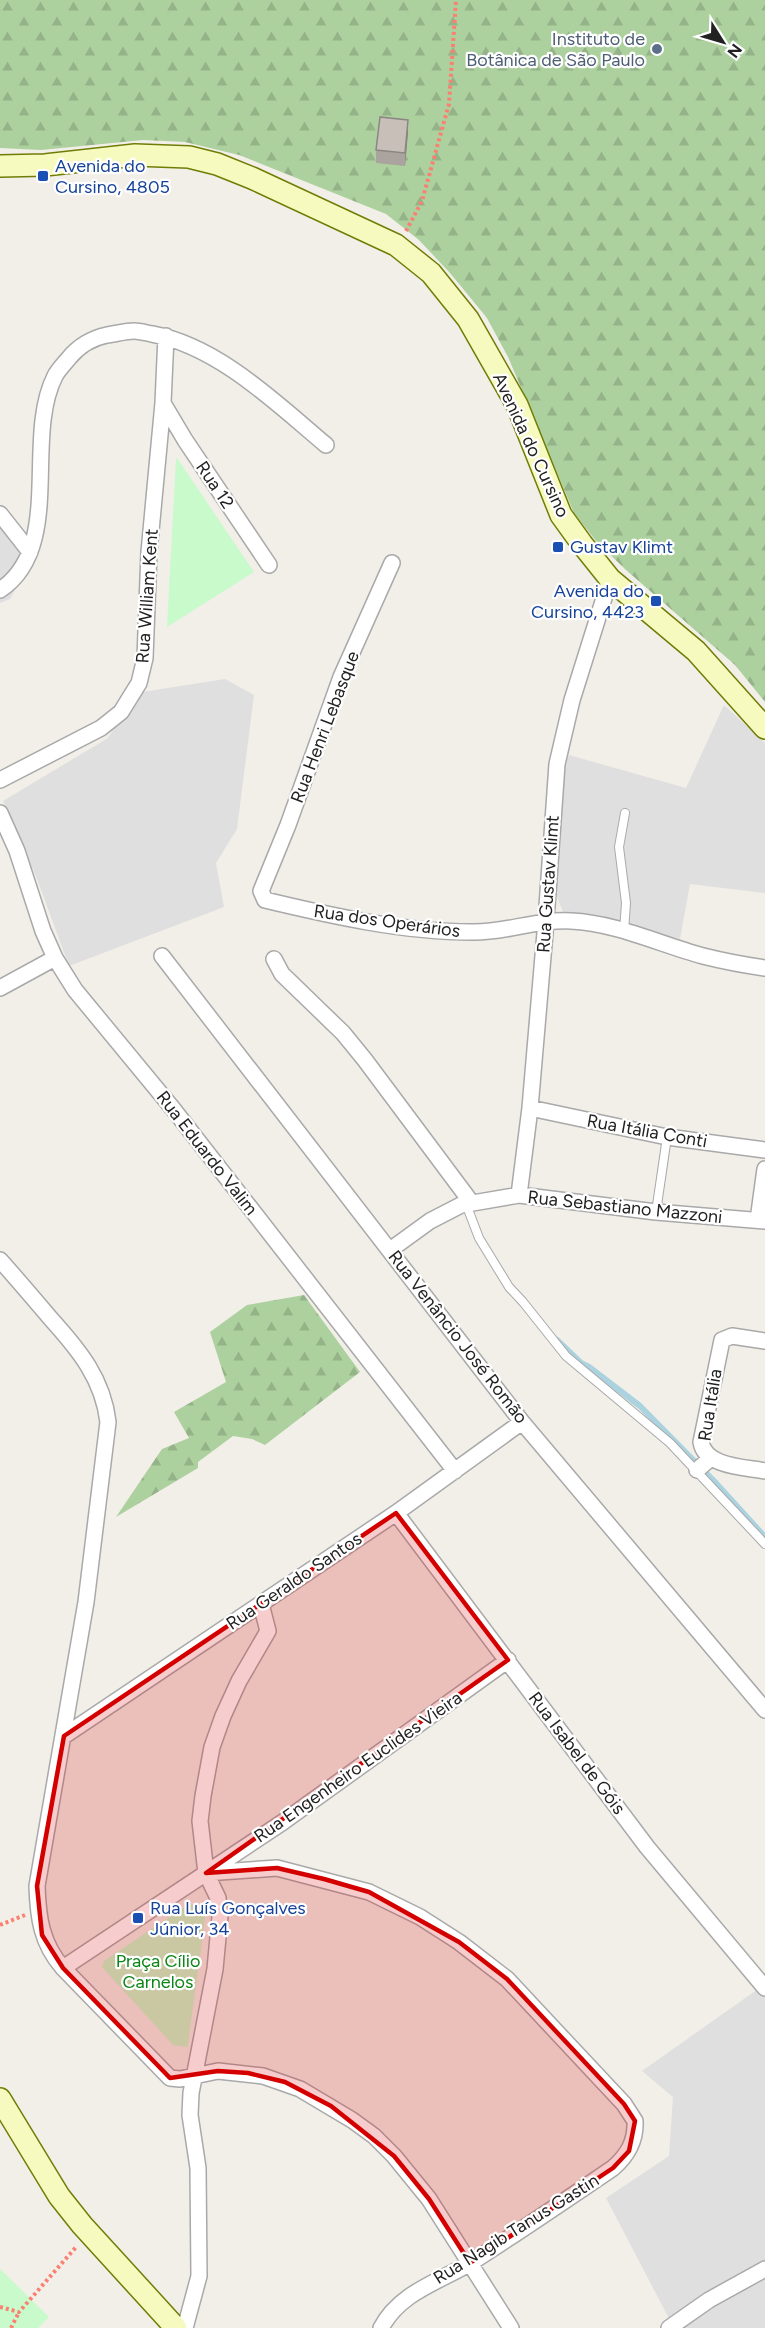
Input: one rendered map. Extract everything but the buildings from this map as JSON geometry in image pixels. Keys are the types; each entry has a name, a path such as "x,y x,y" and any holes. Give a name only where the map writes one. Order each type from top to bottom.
{"main road":[{"name":"Avenida do Cursino","path":"0,166 54,165 135,155 189,157 217,164 252,178 396,244 431,273 468,319 517,405 561,515 610,579 696,651 765,728"},
{"path":"0,2099 59,2196 176,2328"}],"street":[{"path":"0,590 20,572 30,552 37,524 41,439 45,408 55,375 75,350 99,337 136,331 166,336 195,346 214,357 285,410 326,445"},
{"name":"Rua William Kent","path":"0,780 101,728 121,712 139,683 145,658 149,552 163,403 166,336"},
{"name":"Rua 12","path":"163,403 269,565"},
{"path":"0,514 30,552"},
{"name":"Rua Henri Lebasque","path":"261,891 288,825 341,677 393,563"},
{"name":"Rua Gustav Klimt","path":"519,1195 530,1108 557,764 572,700 610,579"},
{"name":"Rua Eduardo Valim","path":"0,813 17,851 43,931 55,958 75,990 174,1110 455,1471"},
{"name":"Rua dos Operários","path":"261,891 265,900 310,911 437,930 474,932 546,921 572,921 624,931 704,956 765,968"},
{"name":"Rua Venâncio José Romão","path":"162,956 522,1422 765,1710"},
{"path":"0,988 55,958"},
{"path":"274,959 282,974 366,1060 469,1203"},
{"name":"Rua Itália Conti","path":"530,1108 667,1137 765,1150"},
{"path":"761,1220 765,1169"},
{"name":"Rua Sebastiano Mazzoni","path":"390,1250 430,1221 469,1203 519,1195 656,1212 761,1220"},
{"path":"0,1260 79,1350 94,1375 106,1404 108,1422 86,1602 38,1886 38,1911 42,1935 54,1958 170,2078 180,2079 218,2070 263,2076 300,2089 374,2136 394,2156 422,2191 511,2328"},
{"name":"Rua Itália","path":"717,1460 704,1451 701,1442 721,1342 724,1338 732,1336 765,1341"},
{"name":"Rua Geraldo Santos","path":"64,1736 396,1512 522,1422"},
{"path":"697,1470 717,1460 765,1471"},
{"name":"Rua Isabel de Góis","path":"396,1512 647,1847 765,1988"},
{"path":"185,2328 199,2276 198,2168 190,2115 191,2093 215,1969 220,1916 218,1898 206,1872 200,1821 206,1771 212,1747 239,1681 268,1631 261,1604"},
{"name":"Rua Engenheiro Euclides Vieira","path":"63,1968 283,1822 508,1660"},
{"name":"Rua Nagib Tanus Gastin","path":"206,1872 277,1868 369,1892 420,1917 459,1942 507,1979 624,2104 635,2121 633,2143 621,2161 470,2263 403,2300 381,2328"},
{"path":"669,2328 708,2300 765,2269"}],"lane":[{"path":"624,931 626,903 619,847 625,813"},
{"path":"656,1212 667,1137"},
{"path":"469,1203 479,1238 508,1287 523,1302 566,1356 633,1410 697,1470 765,1544"}],"path":[{"path":"407,228 422,201 449,104 456,0"},
{"path":"0,1925 38,1911"},
{"path":"11,2328 19,2312 89,2232"},
{"path":"0,2307 19,2312"}],"highlighted area":[{"path":"396,1513 508,1660 206,1873 277,1868 324,1879 369,1892 459,1942 507,1979 624,2104 635,2121 629,2151 613,2168 470,2263 429,2199 394,2156 331,2106 285,2082 248,2073 218,2071 170,2078 63,1968 42,1935 37,1886 64,1736"}],"shaded area":[{"path":"0,526 30,564 10,599 0,603"},
{"path":"225,679 254,695 237,829 216,863 224,907 69,966 37,879 3,801 108,738 136,693"},
{"path":"724,705 765,743 765,893 690,884 680,939 563,912 553,887 563,770 569,755 686,788"},
{"path":"765,1984 765,2328 674,2328 606,2198 669,2156 673,2097 642,2071"}],"green space":[{"path":"0,0 765,0 765,702 735,665 626,570 596,541 574,513 508,357 487,318 419,240 386,214 239,155 185,142 143,140 41,150 0,148"},
{"path":"176,459 254,572 167,627"},
{"path":"304,1295 360,1372 265,1445 252,1439 233,1436 198,1462 198,1468 116,1517 162,1449 189,1438 174,1412 226,1382 210,1332 247,1305"},
{"name":"Praça Cílio Carnelos","path":"189,1904 200,1908 205,1919 188,2047 173,2045 102,1967 104,1961"},
{"path":"0,2269 49,2317 38,2328 0,2328"}],"waterway":[{"path":"557,1340 581,1363 640,1406 765,1537"}],"place":[{"name":"Instituto de Botânica de São Paulo","path":"657,49"},
{"name":"Avenida do Cursino, 4805","path":"43,176"},
{"name":"Gustav Klimt","path":"558,547"},
{"name":"Avenida do Cursino, 4423","path":"656,601"},
{"name":"Rua Luís Gonçalves Júnior, 34","path":"138,1918"}]}
